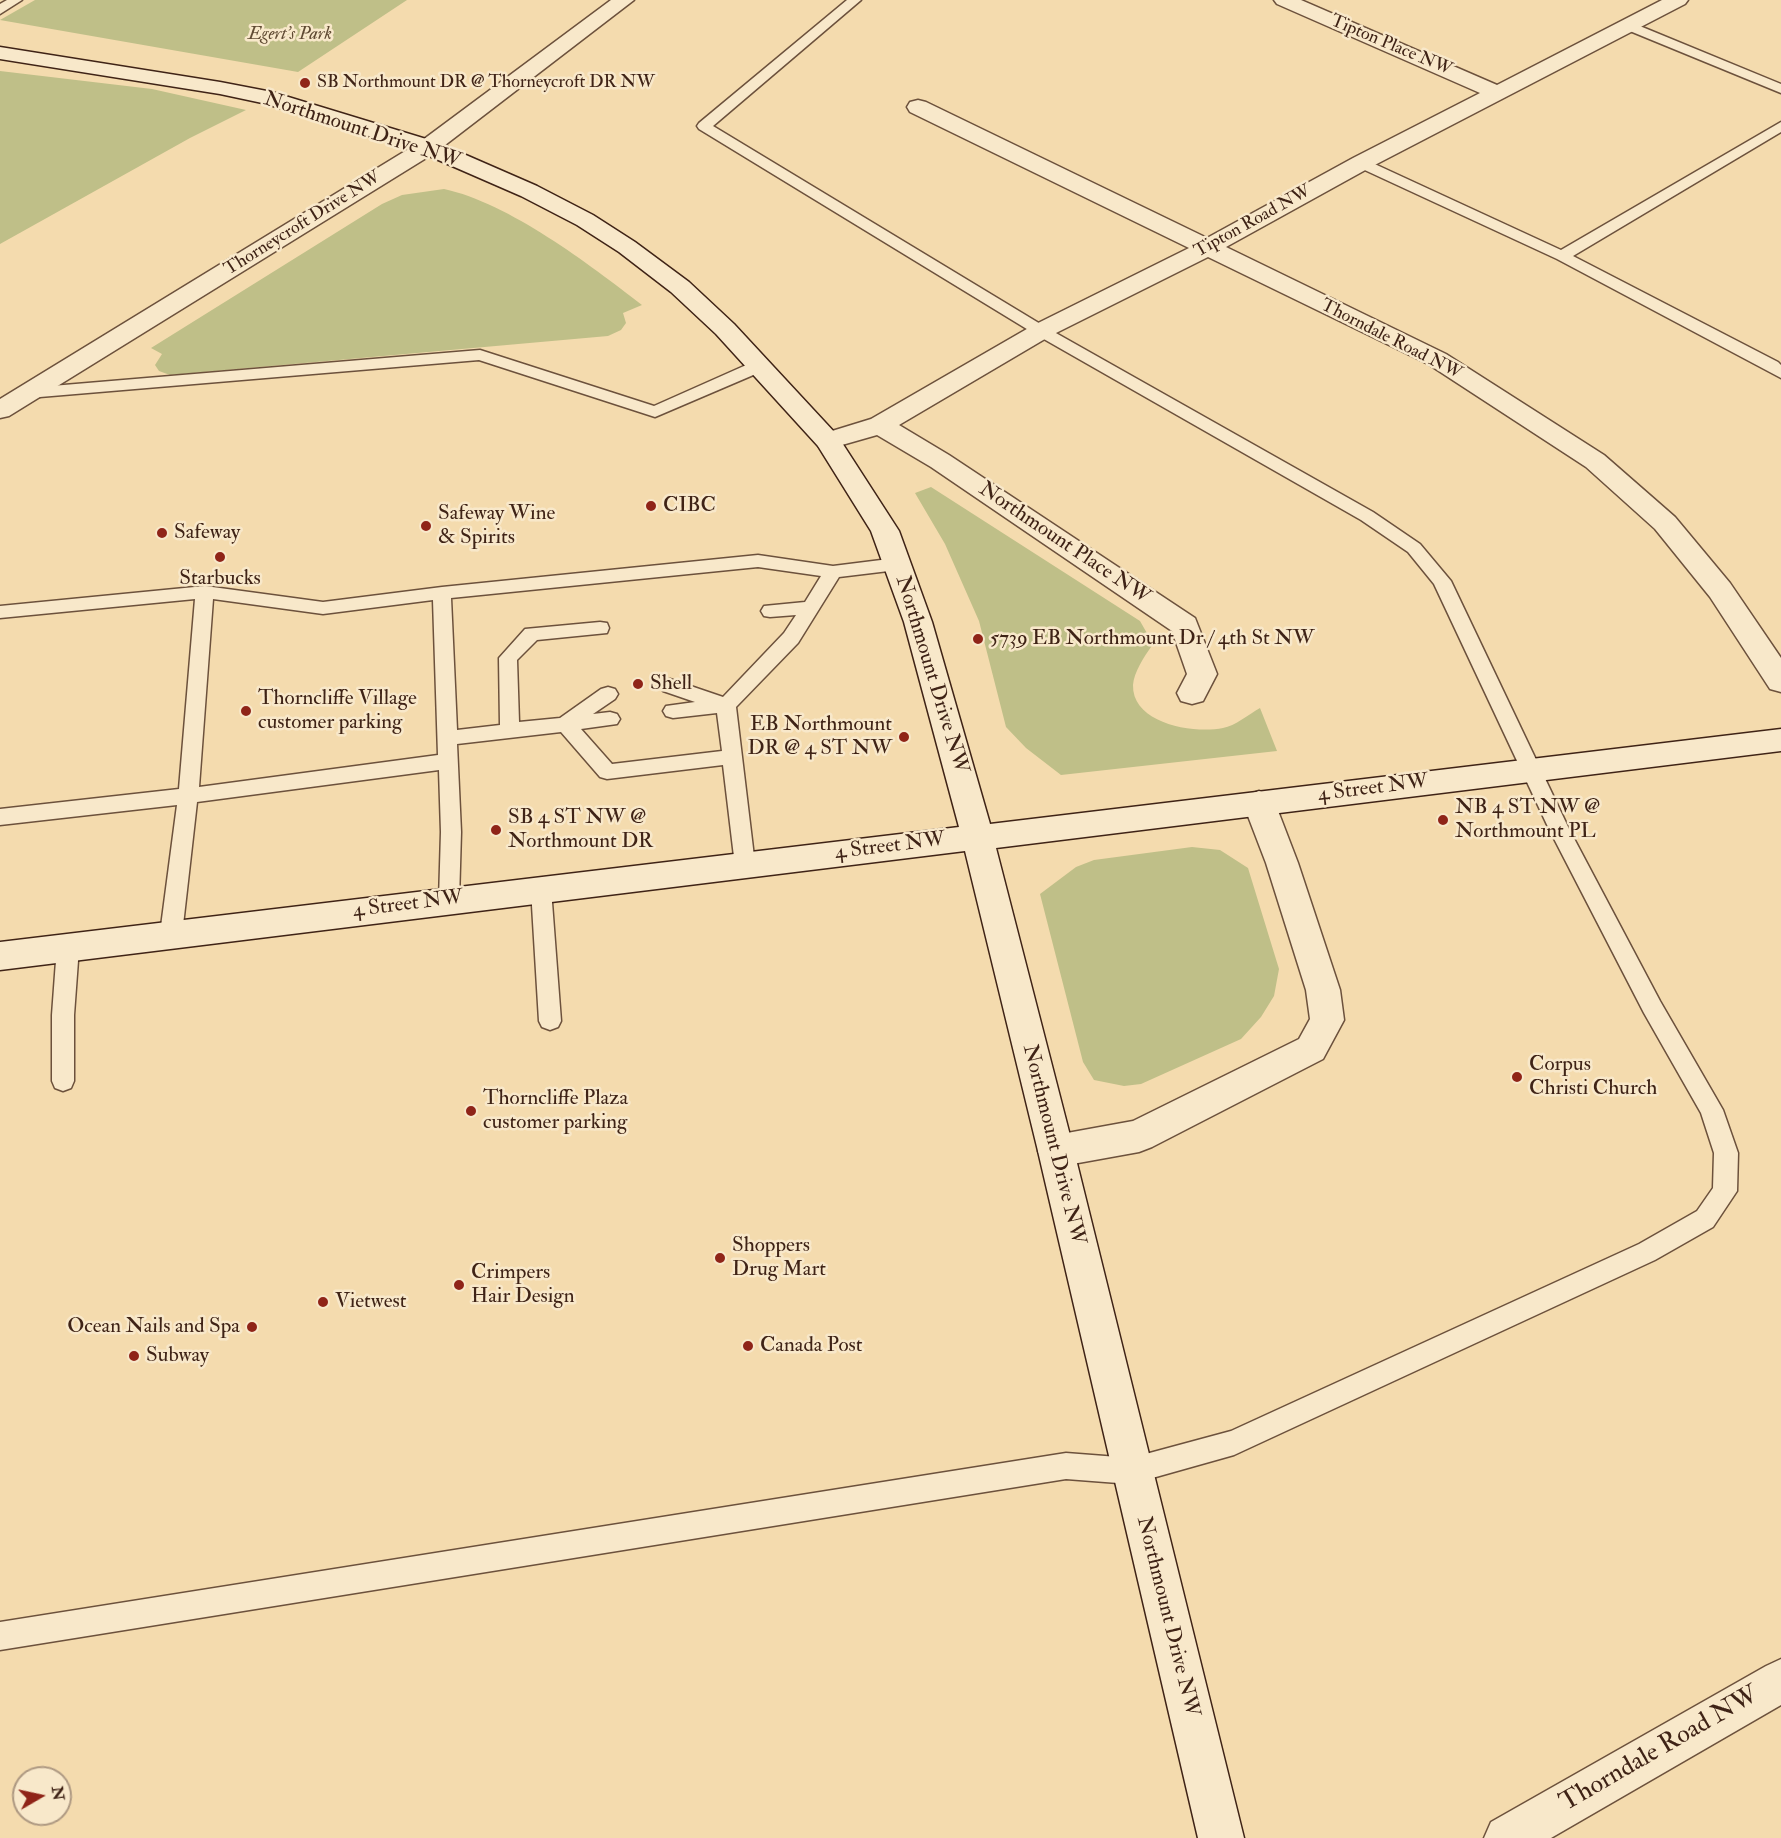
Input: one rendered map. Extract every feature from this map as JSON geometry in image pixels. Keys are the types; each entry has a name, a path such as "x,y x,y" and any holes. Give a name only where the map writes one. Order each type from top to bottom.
{"street":[{"name":"Thorneycroft Drive NW","path":"0,410 428,147 624,0"},
{"name":"Tipton Place NW","path":"1284,0 1498,93"},
{"name":"Tipton Road NW","path":"828,441 880,426 1041,331 1207,248 1361,163 1678,0"},
{"name":"Northmount Drive NW","path":"0,53 272,99 428,147 529,191 585,220 627,247 680,287 725,328 828,441 885,531 918,622 978,837 1221,1838"},
{"name":"Thorndale Road NW","path":"918,107 1437,359 1595,461 1665,523 1720,590 1781,681"},
{"name":"Northmount Place NW","path":"880,426 939,461 1185,625 1202,674 1192,693"},
{"name":"4 Street NW","path":"0,956 1781,740"},
{"path":"1056,1151 1139,1136 1311,1049 1327,1020 1323,990 1282,863 1259,802"},
{"name":"Thorndale Road NW","path":"1507,1838 1781,1681"}],"lane":[{"path":"0,10 16,0"},
{"path":"0,1636 1066,1466 1131,1470 1234,1443 1647,1252 1706,1219 1725,1191 1726,1153 1712,1110 1630,966 1559,829 1442,581 1414,548 1367,516 1041,331 704,126 855,0"},
{"path":"1630,26 1781,89"},
{"path":"1562,256 1781,126"},
{"path":"1361,163 1562,256 1772,366 1781,374"},
{"path":"27,393 480,355 655,412 759,366"},
{"path":"0,612 205,592 323,608 442,593 758,561 833,572 897,564"},
{"path":"673,711 726,705 791,638 833,572"},
{"path":"171,934 188,796 205,592"},
{"path":"442,593 451,832 448,900"},
{"path":"770,611 810,608"},
{"path":"510,731 508,657 532,634 600,628"},
{"path":"670,686 726,705"},
{"path":"565,724 608,694"},
{"path":"726,705 745,865"},
{"path":"446,738 610,719"},
{"path":"565,724 607,772 732,757"},
{"path":"0,818 188,796 448,760"},
{"path":"541,889 550,1021"},
{"path":"63,1081 63,1015 68,947"}],"green space":[{"name":"Egert's Park","path":"35,0 407,0 298,72 0,20"},
{"path":"0,71 152,89 246,110 190,138 0,244"},
{"path":"444,189 469,196 521,221 573,254 642,305 623,313 626,323 621,330 608,336 170,375 159,371 155,365 162,354 151,348 382,204 402,195"},
{"path":"931,487 1140,621 1148,635 1151,647 1137,670 1133,685 1135,698 1153,717 1182,727 1223,728 1260,708 1277,751 1061,775 1026,748 1006,727 979,621 945,544 915,493"},
{"path":"1192,847 1220,850 1248,868 1279,969 1274,996 1261,1017 1241,1039 1141,1084 1124,1086 1094,1080 1083,1062 1040,894 1076,867 1094,860"}],"place":[{"name":"SB Northmount DR @ Thorneycroft DR NW","path":"305,83"},
{"name":"CIBC","path":"651,506"},
{"name":"Safeway Wine & Spirits","path":"426,526"},
{"name":"Safeway","path":"162,533"},
{"name":"Starbucks","path":"220,557"},
{"name":"5739 EB Northmount Dr / 4th St NW","path":"978,639"},
{"name":"Shell","path":"638,684"},
{"name":"Thorncliffe Village customer parking","path":"246,711"},
{"name":"EB Northmount DR @ 4 ST NW","path":"904,737"},
{"name":"NB 4 ST NW @ Northmount PL","path":"1443,820"},
{"name":"SB 4 ST NW @ Northmount DR","path":"496,830"},
{"name":"Corpus Christi Church","path":"1517,1077"},
{"name":"Thorncliffe Plaza customer parking","path":"471,1111"},
{"name":"Shoppers Drug Mart","path":"720,1258"},
{"name":"Crimpers Hair Design","path":"459,1285"},
{"name":"Vietwest","path":"323,1302"},
{"name":"Ocean Nails and Spa","path":"252,1327"},
{"name":"Canada Post","path":"748,1346"},
{"name":"Subway","path":"134,1356"}]}
